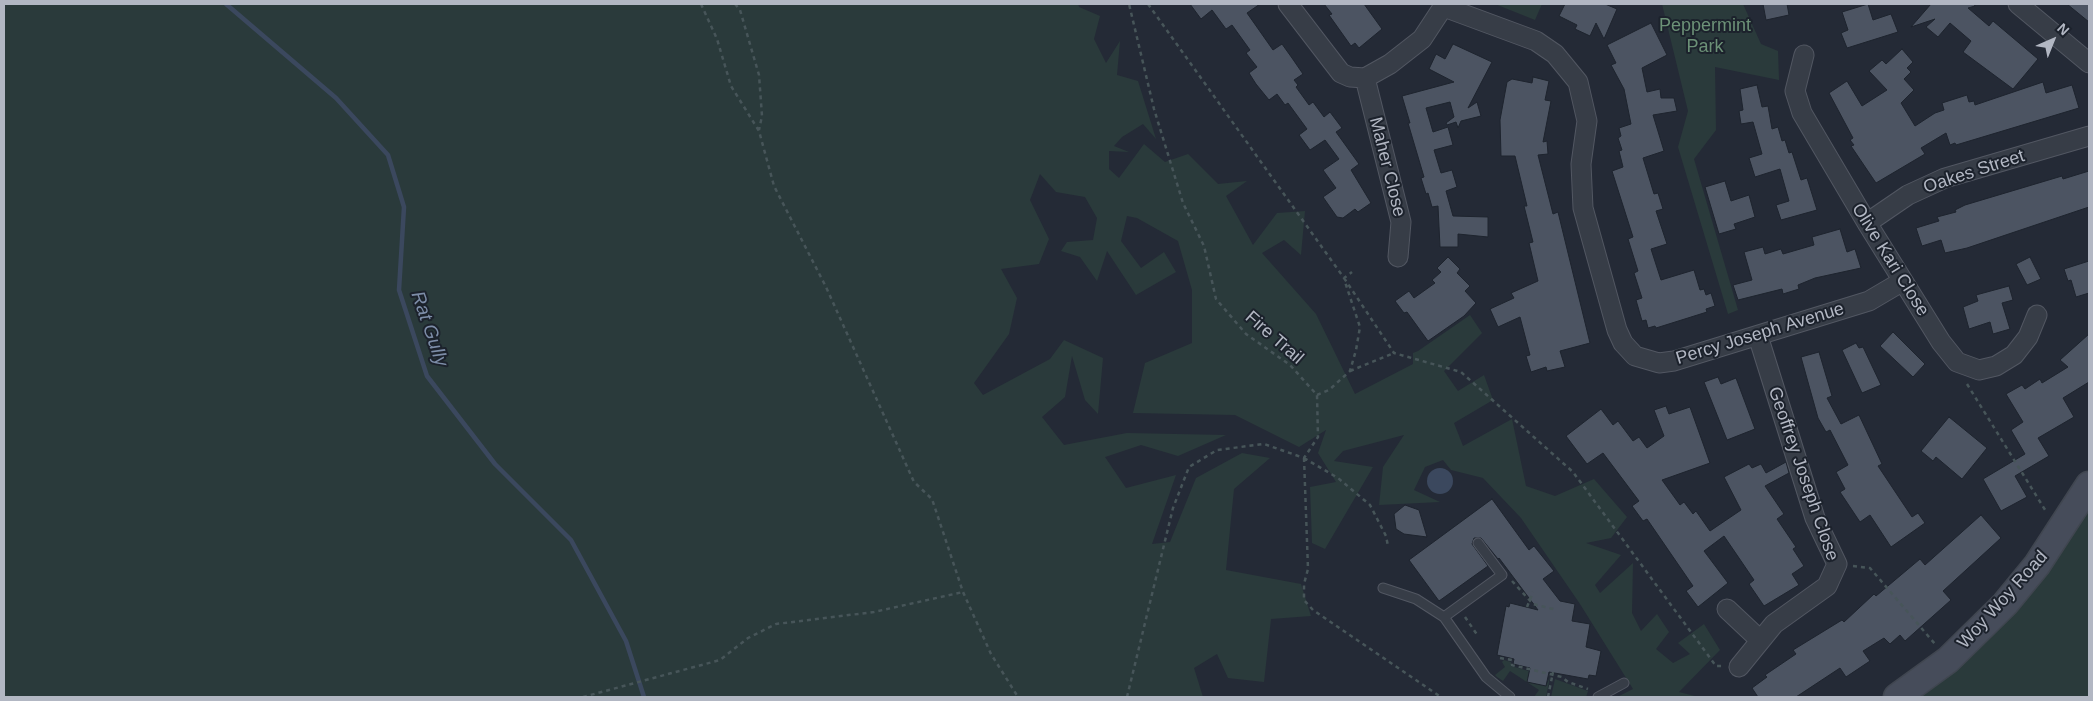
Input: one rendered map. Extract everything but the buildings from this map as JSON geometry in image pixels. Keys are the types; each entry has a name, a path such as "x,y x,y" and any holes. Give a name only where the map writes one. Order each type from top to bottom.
{"main road":[{"name":"Woy Woy Road","path":"1898,697 1948,660 2005,604 2037,565 2059,534 2089,485"}],"street":[{"path":"1288,4 1341,73 1350,77 1364,78 1390,64 1422,39 1444,5"},
{"path":"2018,4 2089,63"},
{"name":"Percy Joseph Avenue","path":"1444,5 1536,41 1555,54 1578,82 1587,121 1581,164 1583,208 1617,330 1623,343 1635,356 1660,364 1869,301 1903,281"},
{"name":"Olive Kari Close","path":"1804,55 1795,91 1802,113 1903,281 1941,342 1957,362"},
{"name":"Maher Close","path":"1364,78 1401,222 1398,257"},
{"name":"Oakes Street","path":"1867,223 1908,195 1945,178 2089,136"},
{"path":"1957,362 1979,370 1996,366 2014,355 2028,337 2037,315"},
{"name":"Geoffrey Joseph Close","path":"1739,667 1774,624 1826,586 1837,564 1815,518 1758,336"},
{"path":"1726,610 1760,640"}],"lane":[{"path":"1444,617 1502,575 1478,543"},
{"path":"1383,588 1416,599 1444,617 1486,677 1510,697"},
{"path":"1598,697 1624,683"}],"path":[{"path":"701,4 717,39 731,86 759,132 774,186 826,287 914,482 932,499 963,592 991,654 1018,697"},
{"path":"735,4 740,10 759,76 762,116 759,132"},
{"name":"Fire Trail","path":"1129,4 1154,109 1183,202 1204,246 1216,299 1246,334 1290,365 1317,395"},
{"path":"1148,4 1344,278 1394,353"},
{"path":"1344,278 1352,272"},
{"path":"1344,278 1360,327 1350,371"},
{"path":"1441,697 1313,610 1304,600 1304,584 1308,569 1304,458 1318,437 1317,395 1329,390 1350,371 1394,353 1461,372 1573,472 1716,666 1739,667"},
{"path":"1957,362 1968,386 2059,534"},
{"path":"1127,697 1172,508 1189,467 1217,450 1264,444 1304,458 1338,478 1370,505 1386,536 1388,546"},
{"path":"1837,564 1870,568 1948,660"},
{"path":"1502,575 1513,581 1528,600 1538,606 1556,610"},
{"path":"583,697 720,660 748,638 776,624 874,612 963,592"},
{"path":"1527,607 1528,600 1533,592"},
{"path":"1465,617 1478,636"},
{"path":"1500,658 1512,660 1512,665 1553,673 1588,689"},
{"path":"1548,697 1553,673"}],"green space":[{"path":"4,4 1078,4 1079,7 1100,16 1094,39 1106,63 1120,41 1117,75 1138,81 1156,139 1143,124 1122,137 1114,146 1129,152 1109,151 1109,169 1119,178 1144,144 1165,162 1188,154 1218,184 1247,181 1226,196 1253,245 1277,213 1305,211 1301,255 1284,240 1262,253 1316,314 1355,394 1413,364 1413,353 1470,315 1482,333 1444,371 1458,391 1484,375 1493,400 1454,423 1463,446 1512,419 1526,486 1555,496 1594,479 1627,517 1611,538 1586,543 1621,555 1595,585 1600,593 1633,563 1632,613 1641,631 1657,614 1669,632 1656,649 1673,663 1690,654 1678,643 1704,624 1720,650 1679,692 1699,697 1617,697 1633,689 1580,604 1521,518 1483,478 1451,470 1443,460 1425,467 1414,490 1440,502 1379,505 1383,467 1404,435 1343,451 1334,461 1373,467 1325,549 1312,543 1310,487 1336,482 1318,453 1326,430 1299,447 1235,415 1133,413 1145,363 1192,343 1192,290 1178,241 1137,218 1127,216 1121,241 1141,268 1164,252 1176,272 1136,295 1107,251 1097,281 1080,257 1061,251 1067,242 1093,240 1097,218 1085,197 1056,192 1040,174 1030,200 1049,239 1039,264 1001,269 1017,298 1009,334 974,383 983,395 1050,359 1064,340 1103,358 1098,414 1085,400 1072,356 1065,397 1042,417 1064,445 1127,433 1226,435 1178,456 1141,445 1105,457 1126,488 1176,475 1152,544 1170,542 1196,478 1242,453 1270,458 1234,489 1226,570 1301,584 1311,616 1271,619 1264,682 1228,678 1217,654 1194,668 1203,697 4,697"},
{"path":"1495,4 1542,4 1535,20"},
{"name":"Peppermint Park","path":"1662,4 1743,4 1761,44 1778,51 1779,80 1715,67 1716,130 1694,159 1738,310 1728,314 1678,147 1688,111"},
{"path":"2089,506 2089,697 1919,697 1958,664"},
{"path":"1504,660 1511,662 1511,666 1529,671 1527,682 1546,686 1550,677 1546,697 1534,697 1539,690 1510,671 1503,681 1497,677 1495,675 1505,667 1502,662"},
{"path":"1555,679 1588,691 1586,697 1551,697"}],"water":[{"path":"1440,468 1449,472 1453,481 1449,490 1440,494 1431,490 1427,481 1431,472"}],"waterway":[{"name":"Rat Gully","path":"226,4 336,98 388,155 404,207 399,290 427,376 495,464 571,540 626,641 644,697"}]}
